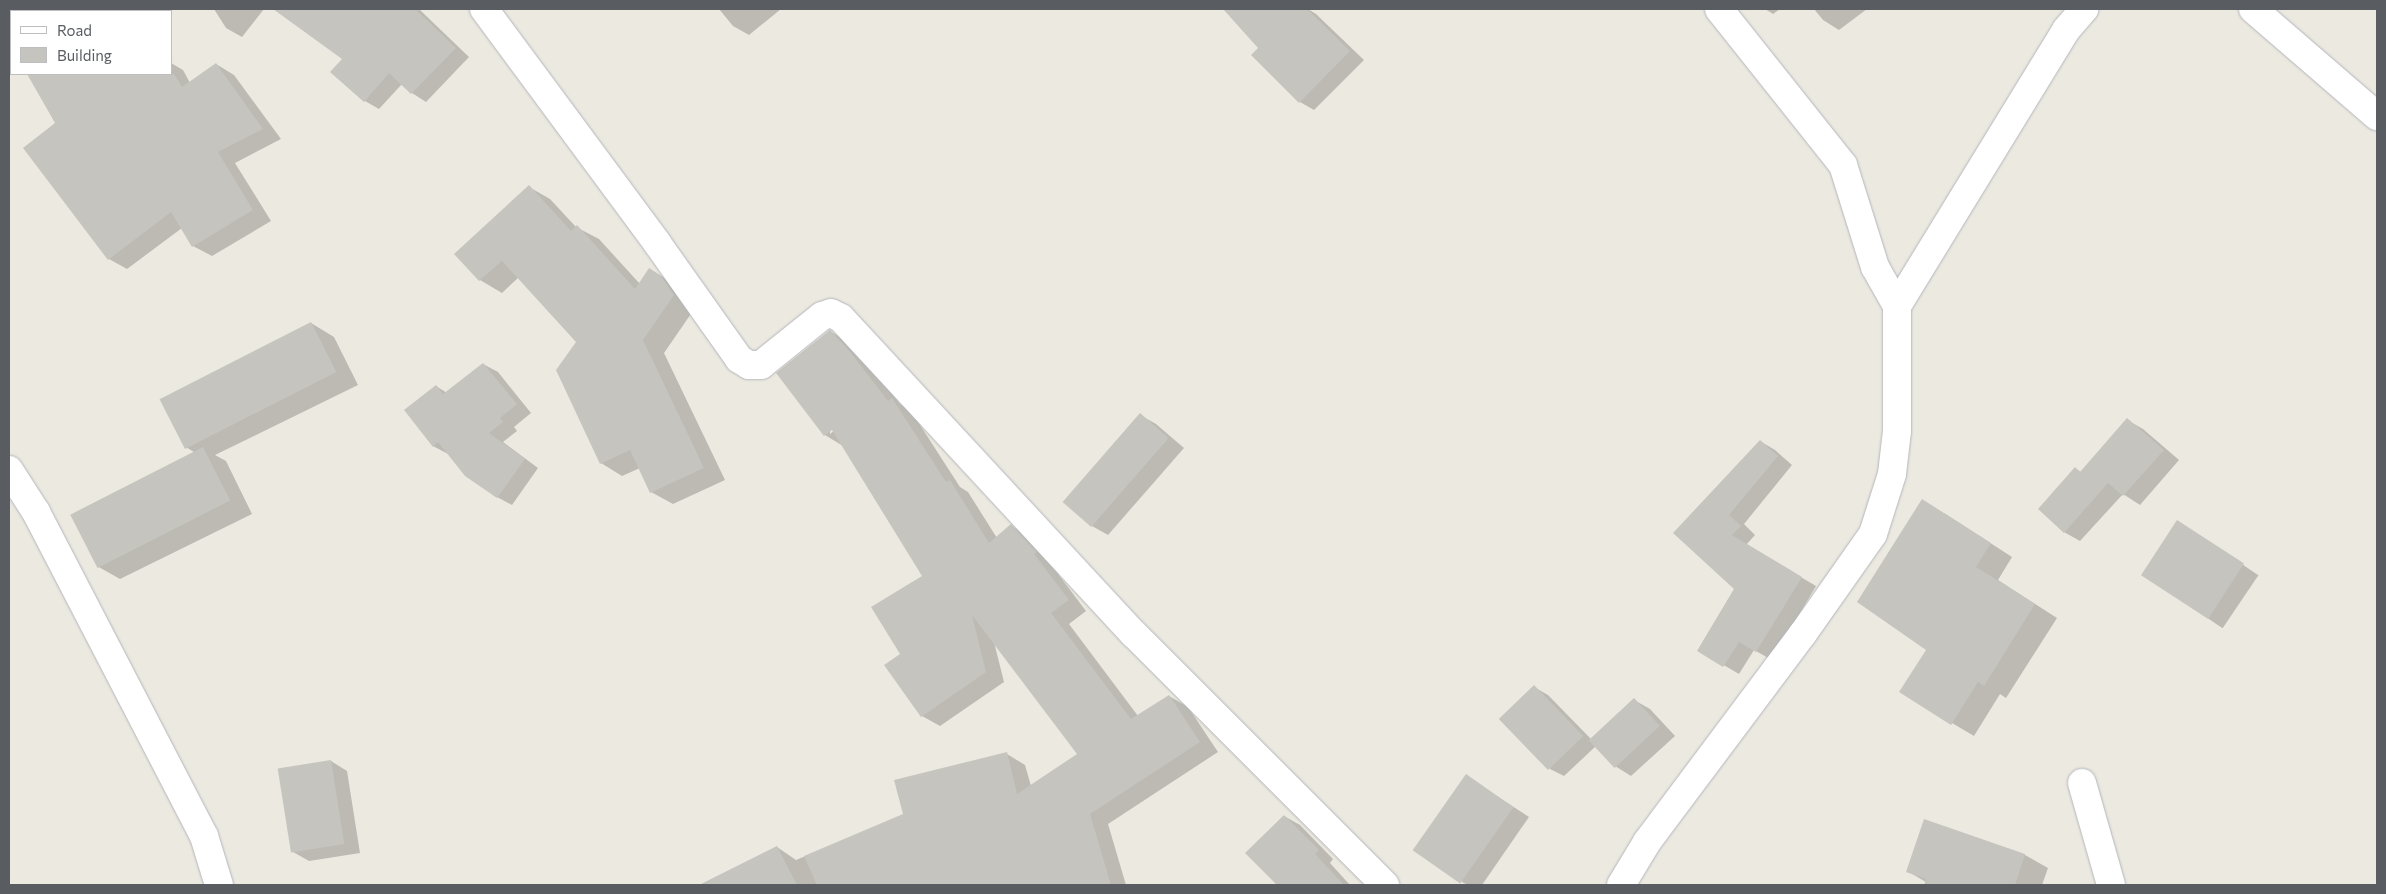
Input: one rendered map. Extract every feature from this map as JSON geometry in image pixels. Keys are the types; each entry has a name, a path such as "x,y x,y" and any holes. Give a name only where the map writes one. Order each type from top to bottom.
{"street":[{"path":"484,9 657,243 739,358 749,364 761,365 822,316 831,313 841,318 1134,634 1384,885"},
{"path":"1621,885 1647,842 1802,635 1873,534 1892,474 1897,431 1897,306 1875,267 1843,165 1719,9"},
{"path":"1897,306 2066,30 2084,9"},
{"path":"2253,9 2377,116"},
{"path":"9,470 36,512 204,836 219,885"},
{"path":"2082,783 2111,885"}],"building":[{"path":"273,9 415,9 456,48 411,94 389,73 364,102 330,72 342,59"},
{"path":"1223,9 1307,9 1350,51 1299,103 1251,55 1258,48"},
{"path":"216,63 263,129 218,152 253,210 192,247 171,212 108,260 23,148 55,123 28,75 174,74 182,87"},
{"path":"529,185 571,231 577,225 635,289 649,268 661,276 674,295 643,340 704,468 650,493 630,450 600,464 556,370 576,342 502,261 479,281 454,254"},
{"path":"311,322 336,372 185,449 160,399"},
{"path":"830,330 848,349 888,401 892,398 946,482 950,480 989,543 1011,524 1037,552 1034,554 1069,600 1051,613 1131,719 1169,695 1200,742 1090,814 1111,885 817,885 804,856 903,814 894,780 1007,752 1017,794 1077,754 972,615 986,672 921,717 884,665 900,654 871,607 922,576 832,430 824,436 776,373"},
{"path":"483,363 517,404 500,418 503,422 489,433 525,459 497,498 465,476 438,442 433,447 404,410 436,385 443,394"},
{"path":"1140,413 1169,438 1091,527 1063,502"},
{"path":"2127,418 2164,450 2123,496 2108,483 2064,533 2038,509 2075,467 2080,472"},
{"path":"1760,440 1778,456 1729,515 1741,526 1732,535 1802,577 1756,652 1739,642 1723,667 1697,651 1734,589 1673,533"},
{"path":"203,447 230,500 97,568 70,515"},
{"path":"1922,499 1991,543 1976,567 2035,604 1984,686 1978,682 1951,725 1899,692 1926,650 1857,602"},
{"path":"2177,520 2244,564 2208,619 2141,575"},
{"path":"1534,685 1583,736 1548,770 1499,719"},
{"path":"1634,698 1660,726 1615,768 1589,740"},
{"path":"331,760 344,844 291,852 278,768"},
{"path":"1466,774 1514,807 1460,883 1413,850"},
{"path":"1284,815 1319,850 1315,854 1344,885 1277,885 1245,853"},
{"path":"1924,819 2025,854 2015,885 1924,885 1926,879 1906,872"},
{"path":"777,846 797,885 699,885"}]}
